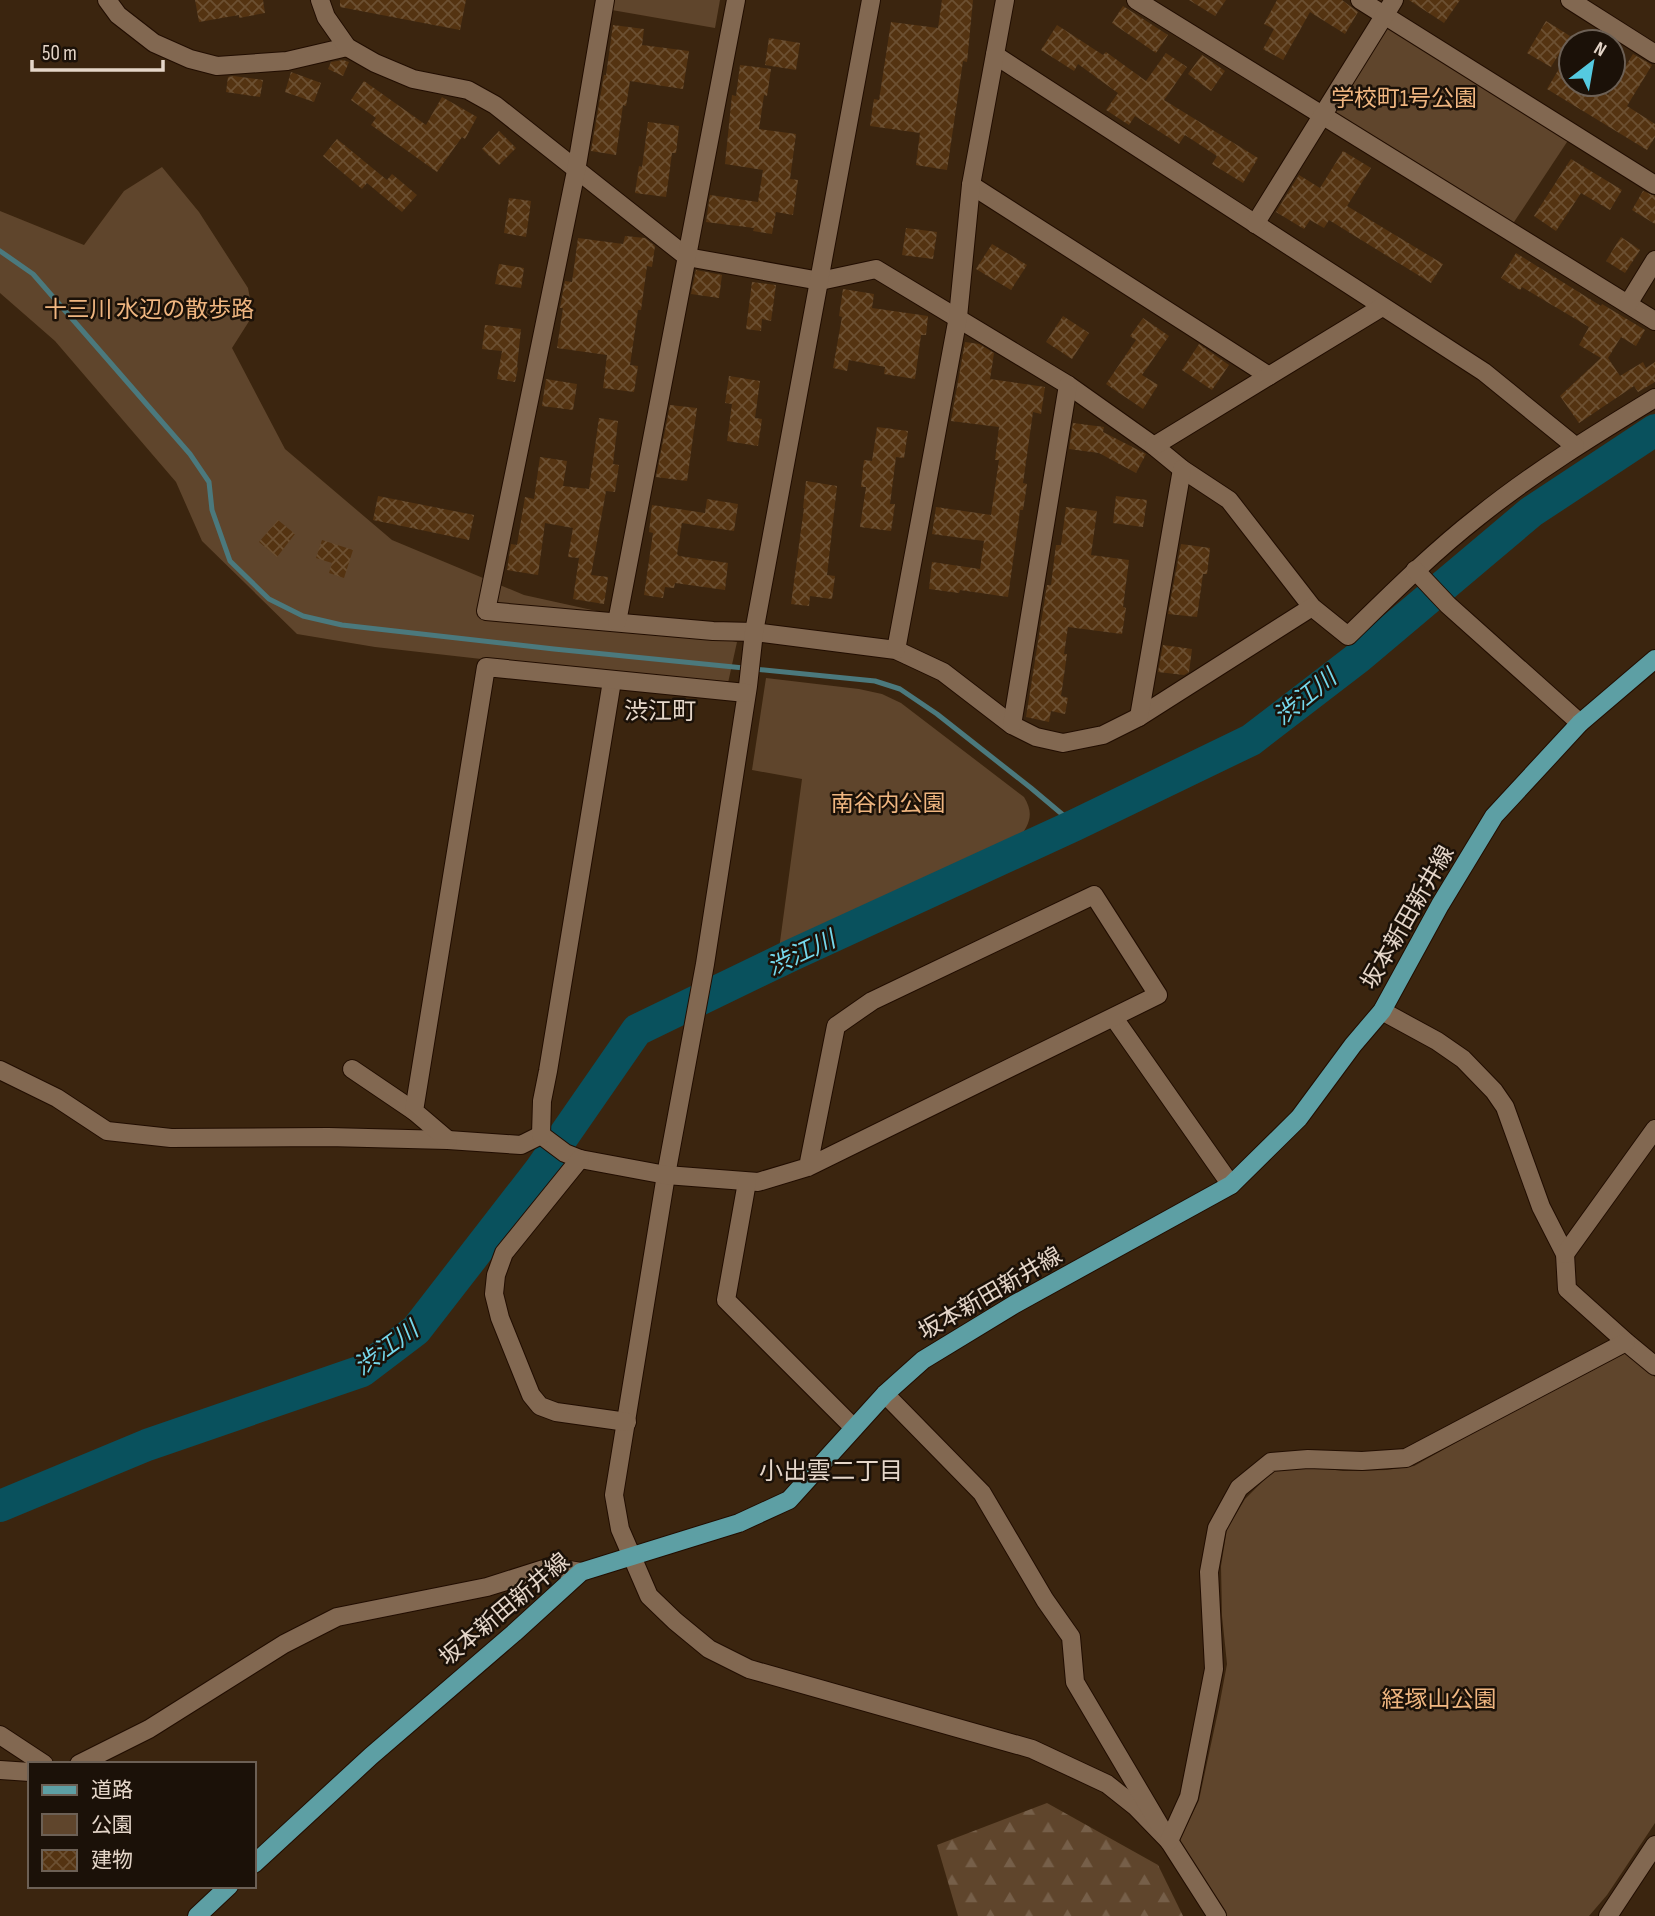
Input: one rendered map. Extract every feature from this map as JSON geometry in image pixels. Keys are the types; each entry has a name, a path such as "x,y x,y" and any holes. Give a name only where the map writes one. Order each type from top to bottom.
{"main road":[{"name":"坂本新田新井線","path":"256,1862 371,1756 580,1572 739,1523 789,1500 884,1394 923,1360 1015,1304 1231,1185 1299,1118 1382,1011 1440,905 1494,817 1580,723 1655,659"},
{"path":"197,1916 227,1888"}],"street":[{"path":"107,0 118,15 154,43 190,59 217,65 287,61 347,47"},
{"path":"320,0 326,17 347,47 375,63 413,79 468,90 495,105 687,257 820,281 876,270 1068,385 1229,500 1312,607 1348,636 1478,517 1574,446 1655,398"},
{"path":"605,0 576,171 486,611 713,631 753,640 896,650 943,672 1012,725 1036,737 1063,743 1103,735 1139,717 1312,607"},
{"path":"617,622 736,0"},
{"path":"871,0 753,640 705,964 666,1175 614,1495 620,1529 649,1596 709,1649 749,1669 1032,1749 1107,1784 1136,1807 1169,1841"},
{"path":"896,650 958,317 971,185 1005,0"},
{"path":"1136,0 1655,321"},
{"path":"1360,0 1655,185"},
{"path":"1255,224 1394,0"},
{"path":"1570,0 1655,54"},
{"path":"995,55 1484,372 1574,446"},
{"path":"971,185 1269,376"},
{"path":"1628,304 1655,260"},
{"path":"1154,446 1382,307"},
{"path":"1012,725 1068,385"},
{"path":"1139,717 1182,469"},
{"path":"1418,574 1448,605 1580,723"},
{"path":"414,1111 486,667 612,681 747,689"},
{"path":"541,1135 542,1101 612,681"},
{"path":"541,1135 573,1156 666,1175 758,1182 808,1167 1158,995 1094,895 872,1001 836,1026 808,1167"},
{"path":"1382,1011 1437,1041 1463,1059 1494,1091 1505,1107 1541,1207 1565,1254 1567,1289 1655,1366"},
{"path":"1114,1018 1231,1185"},
{"path":"352,1069 414,1111 448,1140"},
{"path":"0,1070 57,1098 107,1131 171,1138 328,1137 521,1145 541,1135"},
{"path":"1565,1254 1655,1129"},
{"path":"573,1156 504,1253 496,1275 494,1294 500,1318 531,1395 540,1406 556,1412 627,1422"},
{"path":"747,1182 726,1300 854,1428"},
{"path":"1169,1841 1189,1797 1214,1669 1209,1573 1217,1528 1239,1488 1271,1462 1406,1458 1626,1342"},
{"path":"884,1394 982,1493 1045,1600 1071,1637 1075,1682 1169,1841 1217,1916"},
{"path":"83,1762 149,1729 284,1644 337,1618 487,1587 550,1567 580,1572"},
{"path":"0,1735 41,1762"},
{"path":"0,1770 28,1772"},
{"path":"1608,1916 1655,1845"}],"green space":[{"path":"608,0 720,0 715,28 606,9"},
{"name":"学校町1号公園","path":"1386,26 1569,139 1512,225 1331,114"},
{"name":"十三川 水辺の散歩路","path":"162,167 199,212 248,288 253,315 232,348 285,449 392,540 524,595 737,642 728,683 375,647 297,634 202,541 176,482 55,341 0,293 0,211 84,245 124,191"},
{"name":"南谷内公園","path":"766,678 859,689 882,694 901,703 1024,797 1030,815 1025,830 1017,841 779,949 802,779 752,770"},
{"name":"経塚山公園","path":"1626,1353 1655,1377 1655,1823 1607,1895 1589,1916 1226,1916 1178,1844 1199,1800 1219,1707 1227,1664 1221,1566 1227,1529 1245,1499 1274,1470 1305,1466 1343,1471 1387,1470 1414,1466"},
{"path":"1047,1803 1158,1865 1183,1916 958,1916 937,1845"}],"building":[{"path":"195,0 263,0 265,13 199,22"},
{"path":"340,0 466,0 460,30 340,7"},
{"path":"942,0 973,0 967,62 963,61 947,170 916,165 920,133 870,126 874,99 879,100 891,22 938,28"},
{"path":"1189,0 1226,0 1215,16"},
{"path":"1277,0 1342,0 1358,12 1345,34 1310,12 1283,60 1263,49 1274,29 1264,24"},
{"path":"1409,0 1460,0 1444,23"},
{"path":"1123,6 1168,35 1156,53 1112,23"},
{"path":"1546,21 1557,28 1557,57 1551,67 1527,53"},
{"path":"613,25 644,29 642,45 689,51 683,89 630,81 626,106 623,105 616,155 591,151"},
{"path":"1057,25 1103,55 1106,52 1146,81 1166,53 1187,67 1164,100 1258,158 1243,183 1212,164 1217,156 1185,135 1179,144 1135,116 1129,125 1106,110 1118,93 1078,64 1074,71 1041,50"},
{"path":"769,38 800,43 796,70 765,65"},
{"path":"1633,54 1652,65 1627,106 1655,124 1655,137 1647,150 1562,98 1627,98 1627,64"},
{"path":"1202,55 1225,71 1211,91 1188,74"},
{"path":"331,62 349,62 343,76 328,69"},
{"path":"740,65 771,69 759,129 796,134 790,179 798,180 793,215 776,212 772,234 753,231 754,228 706,222 710,195 758,202 763,170 725,164 732,95 736,96"},
{"path":"291,72 321,83 314,102 285,92"},
{"path":"1557,72 1557,95 1547,89"},
{"path":"228,77 263,80 260,97 226,92"},
{"path":"364,81 426,125 442,97 477,117 465,139 462,137 437,172 371,125 376,118 351,100"},
{"path":"648,122 679,126 666,197 635,193 639,166 642,167"},
{"path":"499,131 516,148 499,165 482,149"},
{"path":"337,139 387,180 392,174 417,195 402,212 367,183 362,189 323,156"},
{"path":"1343,151 1371,168 1347,206 1443,264 1431,283 1329,220 1324,228 1310,220 1304,229 1276,212 1299,175 1320,188"},
{"path":"1571,159 1622,190 1610,210 1581,193 1556,231 1534,216"},
{"path":"1643,191 1655,196 1655,224 1632,210"},
{"path":"509,198 531,201 526,237 504,233"},
{"path":"906,228 937,232 933,259 902,255"},
{"path":"625,236 645,238 655,246 652,267 647,266 630,365 638,366 634,392 603,388 607,355 557,348 565,281 572,282 578,238 623,244"},
{"path":"1621,237 1640,250 1625,273 1606,261"},
{"path":"992,244 1027,265 1011,290 976,269"},
{"path":"1516,253 1645,330 1636,346 1621,337 1608,358 1620,376 1643,362 1646,368 1655,362 1655,382 1638,392 1634,386 1579,423 1560,396 1601,358 1579,345 1589,327 1522,287 1520,290 1501,278"},
{"path":"499,264 524,268 521,288 495,284"},
{"path":"696,270 722,275 719,298 691,294"},
{"path":"752,282 776,285 771,321 762,319 761,331 746,329"},
{"path":"843,289 874,294 872,308 928,316 926,335 921,335 915,379 884,374 885,367 849,360 847,371 833,368 842,317 839,316"},
{"path":"1063,316 1089,333 1072,359 1046,342"},
{"path":"1143,318 1169,336 1142,375 1158,385 1143,409 1106,384 1136,340 1130,336"},
{"path":"485,325 521,329 515,382 497,379 502,351 482,349"},
{"path":"965,342 979,344 994,353 990,379 1045,387 1041,414 1033,412 1023,483 1027,484 1023,510 1020,510 1008,597 960,590 959,593 929,589 932,562 980,569 984,541 932,534 936,507 991,515 999,460 995,460 999,427 951,421"},
{"path":"1199,344 1229,365 1212,390 1182,370"},
{"path":"729,376 760,381 755,418 762,419 758,446 727,441 732,404 725,403"},
{"path":"546,379 577,384 573,410 542,406"},
{"path":"670,405 697,408 687,481 656,477"},
{"path":"599,418 618,421 613,464 619,465 615,492 606,491 591,575 608,577 604,604 573,599 579,558 568,557 573,528 545,523 538,575 507,570 511,544 517,545 525,497 534,499 540,457 567,461 563,486 589,489"},
{"path":"1073,423 1104,427 1103,432 1146,454 1136,473 1099,453 1069,449"},
{"path":"877,427 908,431 904,458 896,457 890,504 895,504 891,531 860,527 866,487 861,487 864,460 872,461"},
{"path":"806,481 837,486 827,575 835,576 832,599 810,596 809,606 791,604"},
{"path":"378,496 474,515 469,540 373,520"},
{"path":"1116,496 1147,500 1143,527 1113,523"},
{"path":"707,499 738,504 734,531 682,523 677,554 728,563 725,590 675,583 674,588 665,587 663,598 644,595 653,533 649,532 652,505 705,513"},
{"path":"1066,507 1097,511 1091,555 1129,560 1123,607 1126,608 1122,634 1068,627 1061,696 1068,698 1065,714 1051,711 1049,722 1026,717 1047,585 1051,585 1056,545 1061,545"},
{"path":"278,520 295,534 277,557 259,542"},
{"path":"322,540 353,550 344,578 329,573 332,563 316,558"},
{"path":"1181,544 1210,548 1197,617 1168,614"},
{"path":"1163,645 1192,649 1189,672 1184,675 1158,672"}],"waterway":[{"path":"0,251 33,274 190,454 209,482 212,510 230,561 269,599 303,616 342,625 875,681 900,689 937,714 1075,825"},
{"name":"渋江川","path":"0,1506 147,1445 362,1371 416,1330 540,1170 637,1030 1251,740 1359,657 1531,512 1655,430"}],"district":[{"name":"渋江町","path":"660,711"},
{"name":"小出雲二丁目","path":"831,1471"}]}
